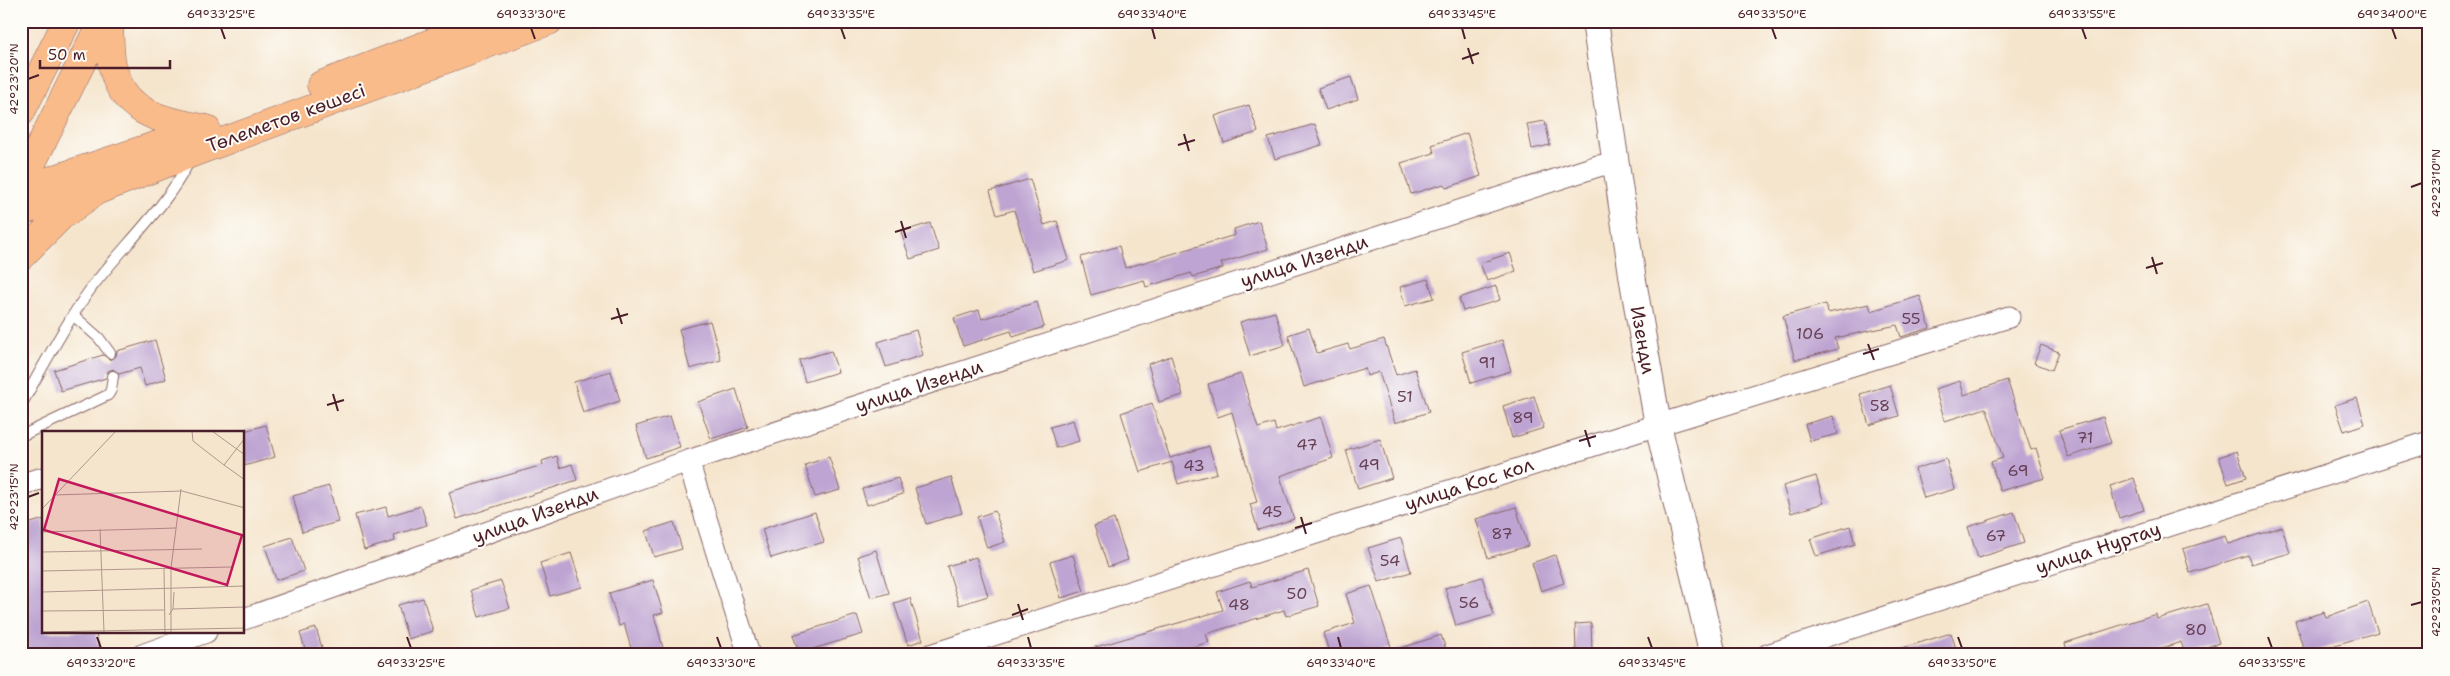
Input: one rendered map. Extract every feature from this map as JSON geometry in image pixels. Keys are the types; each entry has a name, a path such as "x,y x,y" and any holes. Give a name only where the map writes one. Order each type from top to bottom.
{"main road":[{"path":"21,112 67,21"},
{"path":"21,185 102,21"},
{"path":"109,21 112,64 119,85 134,106 200,140"},
{"name":"Төлеметов көшесі","path":"21,211 96,191 200,140 488,21"},
{"name":"Төлеметов көшесі","path":"21,190 200,140 549,21"},
{"path":"21,256 61,216 96,191"}],"street":[{"name":"Изенди","path":"1578,21 1607,164"},
{"name":"Изенди","path":"1596,21 1607,164 1624,333 1713,655"},
{"name":"улица Изенди","path":"245,619 688,461 1607,164"},
{"name":"улица Кос кол","path":"930,655 1650,427 2009,317"},
{"name":"Изенди","path":"1650,427 1695,655"},
{"name":"улица Нуртау","path":"1767,655 2429,442"},
{"path":"688,461 749,655"},
{"path":"21,484 42,479"},
{"path":"142,655 200,634"}],"lane":[{"path":"21,405 72,315 166,200 200,140"},
{"path":"72,315 99,338 110,353"},
{"path":"21,436 108,395 111,390 113,376"}],"building":[{"path":"1351,77 1358,99 1326,110 1318,88"},
{"path":"1249,105 1258,132 1224,143 1215,116"},
{"path":"1545,121 1550,145 1532,149 1527,124"},
{"path":"1315,124 1322,145 1275,159 1268,138"},
{"path":"1467,133 1481,176 1446,188 1444,184 1411,194 1401,163 1434,153 1432,145"},
{"path":"1030,179 1044,225 1057,221 1069,260 1033,271 1014,210 997,215 990,191"},
{"path":"1259,221 1268,249 1221,263 1223,268 1193,277 1191,273 1146,287 1144,280 1091,295 1081,257 1119,246 1125,268 1235,235 1234,229"},
{"path":"930,223 939,250 910,259 901,232"},
{"path":"1510,253 1516,271 1487,281 1480,263"},
{"path":"1428,279 1434,298 1405,306 1400,287"},
{"path":"1496,286 1500,300 1463,311 1459,298"},
{"path":"1920,296 1930,328 1901,337 1897,325 1835,338 1838,349 1795,360 1783,316 1826,304 1828,313 1869,304 1871,311"},
{"path":"1037,302 1044,327 1013,337 1011,331 963,346 954,318 979,310 982,319"},
{"path":"1275,312 1285,345 1250,356 1240,322"},
{"path":"710,321 721,360 690,369 679,329"},
{"path":"1309,328 1317,353 1348,344 1350,349 1384,339 1396,375 1415,369 1429,412 1395,423 1379,372 1367,376 1365,368 1304,387 1288,335"},
{"path":"916,330 923,355 886,367 878,342"},
{"path":"155,340 166,379 145,386 140,368 119,374 113,369 108,371 106,378 61,391 54,370 103,355 111,360 116,356 117,351"},
{"path":"1502,340 1511,371 1471,383 1462,352"},
{"path":"2041,345 2059,352 2052,370 2034,363"},
{"path":"831,351 838,372 805,382 799,360"},
{"path":"1171,356 1183,395 1159,402 1148,364"},
{"path":"611,371 620,401 583,413 574,382"},
{"path":"1241,374 1258,428 1274,423 1276,431 1321,417 1333,458 1280,476 1294,519 1258,530 1250,504 1257,502 1232,412 1218,417 1208,384"},
{"path":"2007,380 2031,450 2036,448 2045,478 2000,491 1991,462 2003,458 1986,408 1945,421 1935,389 1960,381 1964,395"},
{"path":"1890,385 1899,416 1869,425 1860,394"},
{"path":"736,389 748,427 711,439 698,402"},
{"path":"1534,396 1544,428 1512,438 1503,406"},
{"path":"2357,398 2365,424 2344,431 2335,405"},
{"path":"1152,403 1170,458 1209,446 1217,473 1178,484 1172,462 1140,472 1121,413"},
{"path":"670,416 680,447 646,458 636,426"},
{"path":"1833,416 1838,434 1810,441 1805,424"},
{"path":"2103,417 2111,443 2068,457 2059,430"},
{"path":"1073,420 1079,441 1056,448 1050,427"},
{"path":"266,425 275,457 245,466 244,431"},
{"path":"1380,439 1392,478 1358,489 1346,450"},
{"path":"2237,451 2246,478 2228,484 2219,457"},
{"path":"557,456 560,468 572,464 577,480 457,519 449,492 543,465 542,461"},
{"path":"829,457 840,490 815,497 805,465"},
{"path":"1946,459 1955,489 1924,498 1915,469"},
{"path":"1816,476 1824,503 1791,513 1783,486"},
{"path":"951,477 962,513 926,524 915,488"},
{"path":"898,478 903,494 867,505 862,489"},
{"path":"2134,478 2144,510 2119,518 2110,486"},
{"path":"329,486 338,522 302,532 293,496"},
{"path":"421,506 427,525 394,535 395,541 364,550 355,515 386,507 388,516"},
{"path":"1516,507 1528,546 1488,558 1476,519"},
{"path":"995,511 1005,542 987,548 977,517"},
{"path":"815,512 824,542 771,558 762,529"},
{"path":"2014,512 2024,543 1978,558 1968,527"},
{"path":"1114,519 1128,560 1108,567 1094,526"},
{"path":"42,520 42,634 96,634 102,655 30,655 21,628 21,526"},
{"path":"674,522 682,549 654,557 646,531"},
{"path":"1850,526 1855,544 1816,556 1810,539"},
{"path":"2282,527 2290,553 2251,564 2248,555 2190,573 2183,549 2225,536 2228,544"},
{"path":"292,537 304,571 276,580 265,546"},
{"path":"1401,538 1411,572 1379,582 1368,548"},
{"path":"876,550 889,593 871,598 858,556"},
{"path":"571,553 582,587 550,596 540,563"},
{"path":"1073,555 1084,591 1061,598 1050,562"},
{"path":"1555,555 1564,583 1541,591 1532,563"},
{"path":"976,557 988,596 959,605 947,566"},
{"path":"1308,570 1319,606 1286,616 1284,610 1206,634 1209,642 1167,655 1082,655 1082,651 1223,610 1217,592 1250,581 1252,587"},
{"path":"1482,577 1494,615 1456,626 1445,588"},
{"path":"653,580 663,613 654,615 665,655 633,655 624,624 619,626 609,593"},
{"path":"501,581 510,608 479,617 471,590"},
{"path":"1371,586 1391,647 1367,655 1330,655 1323,633 1355,623 1346,594"},
{"path":"423,598 433,631 408,639 398,605"},
{"path":"910,598 923,640 908,645 894,603"},
{"path":"2368,602 2378,632 2305,654 2295,621 2324,612 2326,617"},
{"path":"2207,604 2219,643 2185,654 2181,642 2141,655 2068,655 2065,643 2156,614 2157,619"},
{"path":"857,615 863,634 799,653 793,635"},
{"path":"1591,623 1592,650 1576,650 1575,624"},
{"path":"316,628 323,651 307,655 300,633"},
{"path":"1951,633 1958,655 1893,655 1893,651"},
{"path":"1441,635 1448,655 1389,655 1389,652"}]}
